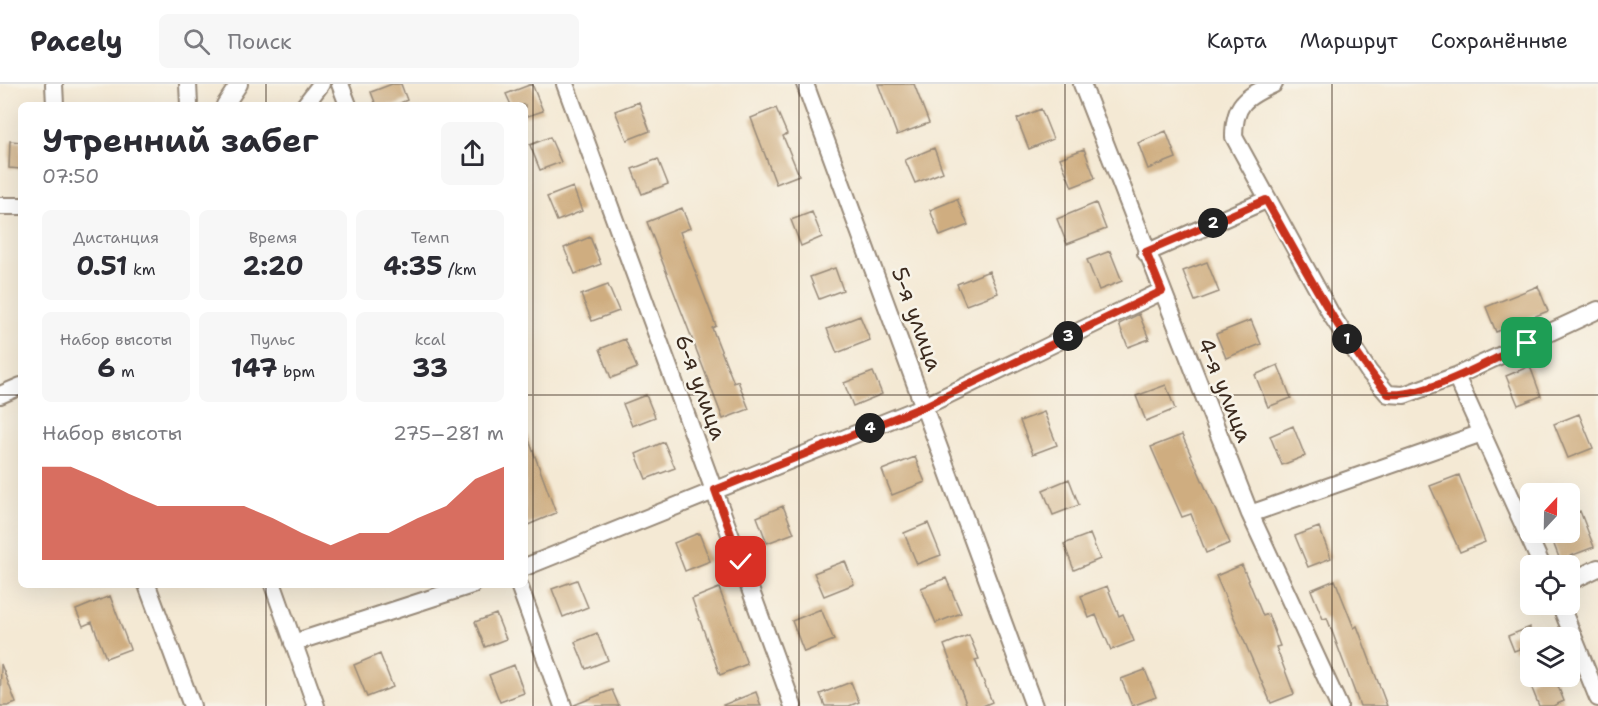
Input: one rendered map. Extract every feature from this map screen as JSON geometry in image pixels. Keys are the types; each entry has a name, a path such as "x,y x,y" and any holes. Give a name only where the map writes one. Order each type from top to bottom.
{"street":[{"path":"54,84 55,102"},
{"path":"188,84 189,102"},
{"path":"227,102 239,84"},
{"path":"307,102 321,84"},
{"path":"340,84 347,102"},
{"name":"6-я улица","path":"565,84 793,706"},
{"name":"5-я улица","path":"805,84 1034,706"},
{"name":"4-я улица","path":"1082,84 1250,514 1339,706"},
{"path":"1274,84 1250,95 1234,117 1234,137 1266,200 1332,316 1369,372 1388,394 1404,395 1456,376 1598,310"},
{"path":"1146,252 1266,200"},
{"path":"0,206 18,206"},
{"path":"528,566 925,406 1162,291"},
{"path":"1456,376 1537,555"},
{"path":"0,395 18,387"},
{"path":"1250,514 1482,433"},
{"path":"1580,577 1598,568"},
{"path":"148,588 192,706"},
{"path":"274,588 316,706"},
{"path":"293,643 463,588"},
{"path":"520,588 562,706"},
{"path":"1564,615 1598,698"}],"building":[{"path":"392,84 401,84 407,100 375,102 371,92"},
{"path":"532,84 543,111 528,116 528,102 510,102 506,94"},
{"path":"878,84 914,84 929,123 897,135"},
{"path":"639,102 650,131 627,140 615,111"},
{"path":"776,108 787,134 783,136 799,175 776,184 751,118"},
{"path":"1041,109 1053,139 1029,149 1017,119"},
{"path":"1166,131 1176,158 1148,169 1138,143"},
{"path":"550,137 561,162 540,170 530,145"},
{"path":"10,141 18,142 18,169 9,168"},
{"path":"934,148 943,172 915,183 905,160"},
{"path":"1084,149 1095,178 1072,187 1060,158"},
{"path":"658,159 668,184 642,194 632,169"},
{"path":"573,187 582,211 557,221 547,197"},
{"path":"957,199 968,225 940,236 930,210"},
{"path":"1096,203 1106,229 1067,244 1057,219"},
{"path":"682,208 690,228 680,232 716,326 712,328 734,383 738,381 749,409 723,419 647,222"},
{"path":"812,212 822,237 801,246 791,220"},
{"path":"590,237 601,264 575,274 564,248"},
{"path":"1110,251 1122,281 1099,290 1087,260"},
{"path":"1207,262 1219,292 1195,301 1183,271"},
{"path":"835,268 843,290 819,299 810,277"},
{"path":"989,271 998,293 966,305 957,284"},
{"path":"608,285 619,311 592,321 581,295"},
{"path":"1538,286 1548,311 1496,332 1486,307"},
{"path":"1139,314 1149,339 1128,347 1119,324"},
{"path":"860,316 870,340 837,353 827,329"},
{"path":"1251,320 1261,344 1226,358 1216,334"},
{"path":"625,339 637,368 611,378 600,349"},
{"path":"1278,365 1291,398 1268,407 1255,375"},
{"path":"1530,366 1541,396 1518,405 1506,376"},
{"path":"873,372 882,394 853,406 844,383"},
{"path":"1166,385 1175,409 1146,421 1136,396"},
{"path":"646,395 655,417 632,426 623,404"},
{"path":"1044,412 1057,445 1033,454 1020,421"},
{"path":"1579,414 1593,448 1568,458 1554,424"},
{"path":"1293,426 1305,456 1282,465 1270,436"},
{"path":"1182,435 1230,543 1206,553 1191,514 1182,517 1151,447"},
{"path":"528,437 556,513 528,525"},
{"path":"664,442 675,468 646,479 636,454"},
{"path":"915,457 925,482 892,495 882,470"},
{"path":"1459,475 1485,542 1460,552 1430,486"},
{"path":"1069,479 1079,505 1053,515 1043,490"},
{"path":"783,506 794,533 767,543 757,517"},
{"path":"1580,511 1594,547 1573,555 1558,555 1553,543 1580,543"},
{"path":"928,523 941,555 917,564 904,533"},
{"path":"1319,527 1331,558 1308,567 1295,536"},
{"path":"699,533 710,561 685,571 674,543"},
{"path":"1090,534 1100,559 1074,570 1064,544"},
{"path":"845,561 854,584 824,596 814,573"},
{"path":"1242,565 1263,616 1268,614 1280,646 1276,647 1294,694 1271,703 1216,576"},
{"path":"946,578 961,613 936,623 921,588"},
{"path":"577,580 588,607 563,617 552,589"},
{"path":"1335,580 1354,628 1357,626 1387,706 1360,706 1327,618 1323,619 1311,590"},
{"path":"1107,586 1119,616 1123,614 1134,641 1111,650 1096,615 1089,618 1081,596"},
{"path":"719,588 747,664 720,675 692,599"},
{"path":"110,596 130,649 106,658 92,622 83,626 76,610"},
{"path":"821,609 834,640 804,652 792,621"},
{"path":"496,614 506,639 485,647 475,622"},
{"path":"1520,631 1520,649 1514,651 1508,636"},
{"path":"597,633 608,660 586,669 575,642"},
{"path":"969,635 979,659 975,660 992,702 983,706 967,706 944,645"},
{"path":"380,654 393,687 367,697 354,665"},
{"path":"1,664 16,703 8,706 0,706"},
{"path":"514,665 524,693 500,702 489,675"},
{"path":"1145,670 1156,697 1132,706 1121,679"},
{"path":"851,682 859,702 849,706 825,706 820,694"},
{"path":"1531,687 1558,687 1564,701 1553,706 1539,706"},
{"path":"612,690 619,706 574,706 574,705"},
{"path":"756,692 761,706 723,705"}],"route":[{"path":"741,562 715,490 925,406 1162,291 1146,252 1266,200 1332,316 1369,372 1388,394 1404,395 1456,376 1527,343"}]}
